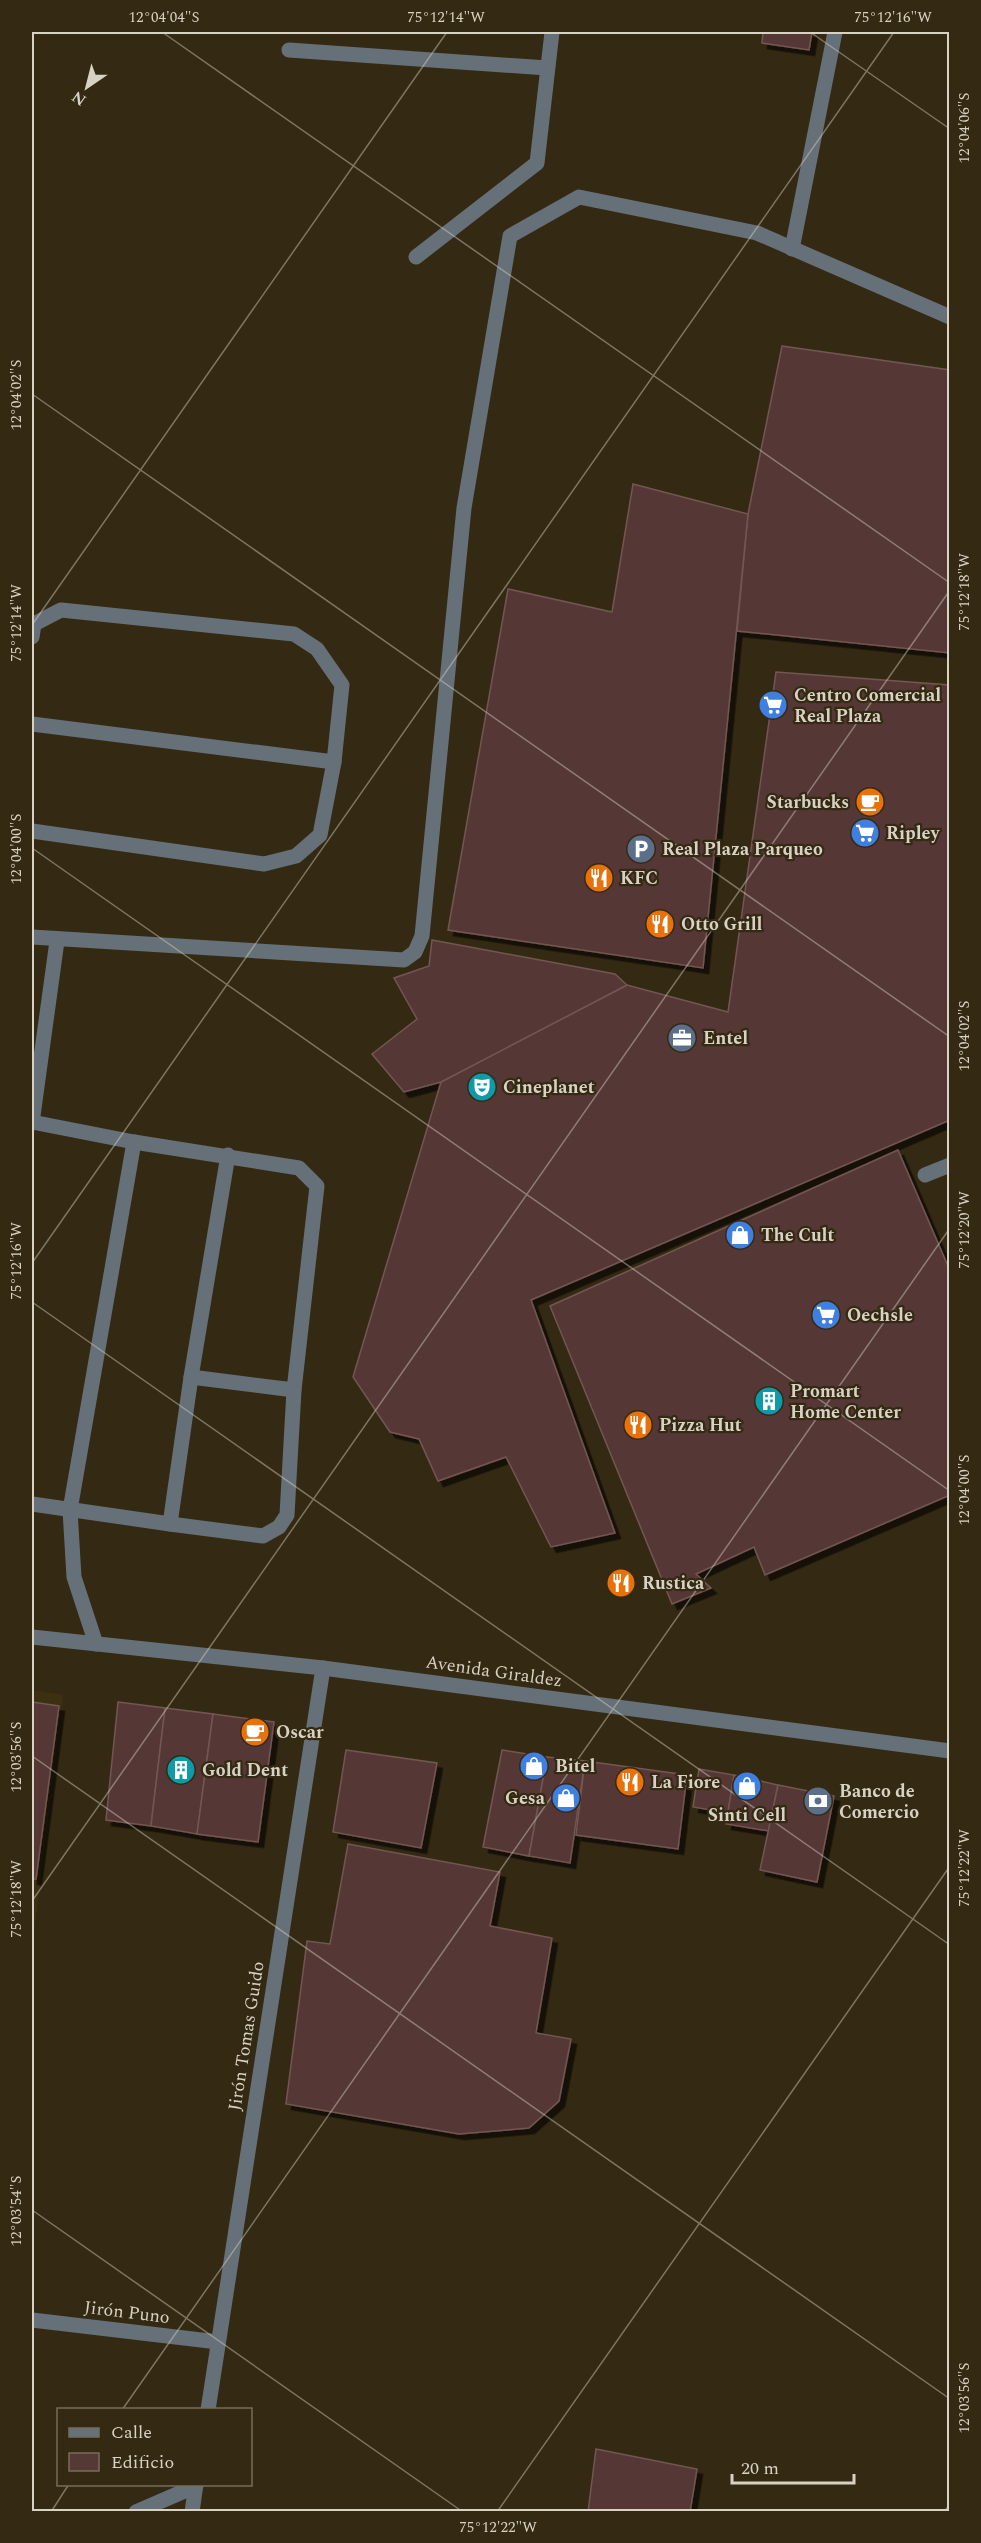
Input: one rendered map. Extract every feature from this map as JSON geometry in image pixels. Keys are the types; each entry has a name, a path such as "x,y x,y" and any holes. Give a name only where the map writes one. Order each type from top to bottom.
{"street":[{"path":"416,257 537,163 552,32"},
{"path":"792,249 835,32"},
{"path":"289,50 547,68"},
{"path":"32,938 404,960 416,952 422,936 464,508 510,236 579,197 757,233 950,317"},
{"path":"32,637 34,624 61,610 294,634 317,650 342,685 334,762 320,835 296,856 264,864 32,831"},
{"path":"32,724 334,762"},
{"path":"32,1504 263,1536 279,1527 287,1515 294,1390 317,1186 300,1168 134,1142 32,1122 57,941"},
{"path":"96,1644 74,1576 70,1510 134,1142"},
{"path":"170,1524 191,1377 228,1155"},
{"path":"925,1175 950,1165"},
{"path":"191,1377 294,1390"},
{"name":"Avenida Giraldez","path":"32,1637 323,1668 950,1751"},
{"name":"Jirón Tomas Guido","path":"208,2408 323,1668"},
{"name":"Jirón Puno","path":"32,2320 218,2342"},
{"path":"136,2511 194,2486"},
{"path":"192,2511 196,2486"}],"shaded area":[{"path":"32,1690 63,1695 32,1949"}],"building":[{"path":"763,32 812,32 809,50 762,43"},
{"path":"782,346 950,370 950,653 737,631 748,514"},
{"path":"633,484 748,514 703,968 448,930 508,589 612,612"},
{"path":"776,672 950,685 950,1120 531,1300 615,1533 551,1547 506,1457 438,1481 419,1439 390,1432 353,1377 441,1082 627,985 728,1012"},
{"path":"432,940 615,974 627,985 441,1082 404,1092 372,1054 417,1019 394,978 429,966"},
{"name":"Promart Home Center","path":"898,1150 950,1271 950,1495 765,1575 754,1547 696,1574 711,1588 672,1604 550,1306"},
{"path":"32,1702 59,1706 36,1879 32,1879"},
{"path":"118,1702 165,1708 151,1826 106,1820"},
{"name":"Gold Dent","path":"165,1708 213,1714 197,1834 151,1826"},
{"path":"213,1714 274,1722 258,1842 197,1834"},
{"path":"346,1750 437,1763 421,1848 333,1832"},
{"path":"502,1750 547,1757 529,1856 483,1847"},
{"path":"547,1757 585,1761 570,1863 529,1856"},
{"path":"585,1761 687,1775 678,1849 576,1835"},
{"path":"699,1769 734,1775 728,1813 693,1807"},
{"path":"734,1775 778,1785 769,1831 726,1824"},
{"path":"778,1785 834,1796 817,1882 760,1870"},
{"path":"348,1844 500,1872 490,1926 552,1938 536,2033 571,2039 559,2101 529,2128 459,2134 286,2104 307,1941 330,1944"},
{"path":"596,2449 697,2469 690,2512 588,2512"}],"place":[{"name":"Centro Comercial Real Plaza","path":"773,705"},
{"name":"Starbucks","path":"870,802"},
{"name":"Ripley","path":"865,833"},
{"name":"Real Plaza Parqueo","path":"641,849"},
{"name":"KFC","path":"599,878"},
{"name":"Otto Grill","path":"660,924"},
{"name":"Entel","path":"682,1038"},
{"name":"Cineplanet","path":"482,1087"},
{"name":"The Cult","path":"740,1235"},
{"name":"Oechsle","path":"826,1315"},
{"name":"Promart Home Center","path":"769,1401"},
{"name":"Pizza Hut","path":"638,1425"},
{"name":"Rustica","path":"621,1583"},
{"name":"Oscar","path":"255,1732"},
{"name":"Bitel","path":"534,1766"},
{"name":"Gold Dent","path":"181,1770"},
{"name":"La Fiore","path":"630,1782"},
{"name":"Sinti Cell","path":"747,1786"},
{"name":"Gesa","path":"566,1798"},
{"name":"Banco de Comercio","path":"818,1801"}]}
